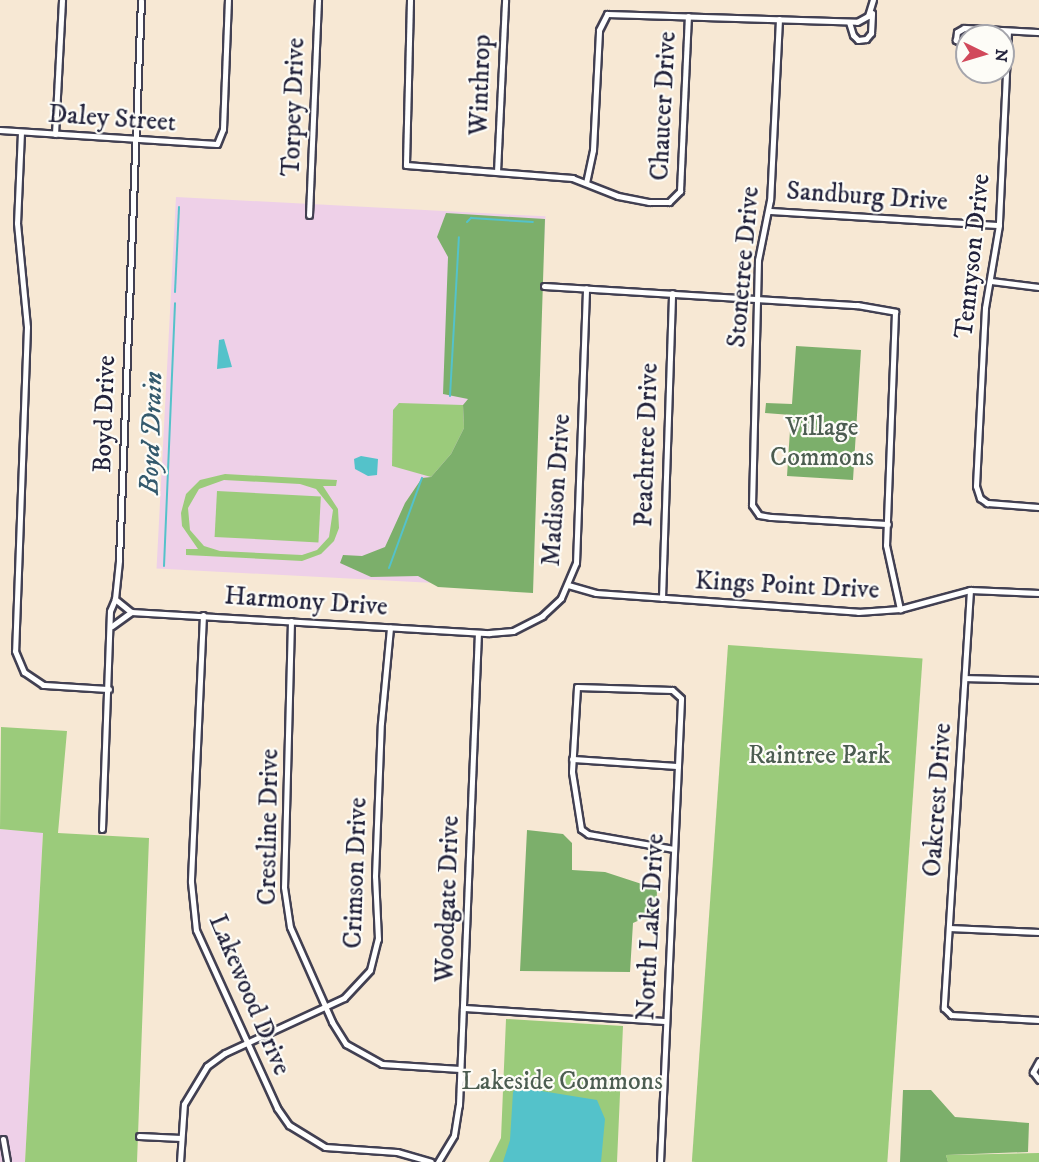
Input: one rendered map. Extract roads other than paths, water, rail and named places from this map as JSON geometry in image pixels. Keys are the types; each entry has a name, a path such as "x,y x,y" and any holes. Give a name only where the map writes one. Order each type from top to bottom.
{"street":[{"path":"55,134 62,0"},
{"name":"Boyd Drive","path":"102,829 112,626 110,611 115,599 141,0"},
{"name":"Daley Street","path":"0,130 210,146 219,142 224,129 228,0"},
{"name":"Torpey Drive","path":"309,215 318,0"},
{"path":"410,0 405,165 560,176 586,183 592,160 598,30 603,17 613,12 849,22 863,20 872,11"},
{"name":"Winthrop","path":"497,172 505,0"},
{"path":"849,22 853,35 858,40 866,39 871,33 873,0"},
{"name":"Chaucer Drive","path":"586,183 639,201 663,203 676,197 681,185 688,16"},
{"name":"Stonetree Drive","path":"779,19 769,211 759,253 750,498 759,515 888,524"},
{"path":"1015,31 1039,32"},
{"name":"Tennyson Drive","path":"1006,84 999,225 985,308 976,480 980,498 994,505 1039,507"},
{"path":"21,132 17,223 27,327 15,651 24,672 44,685 109,689"},
{"name":"Sandburg Drive","path":"769,211 999,225"},
{"path":"991,281 1039,287"},
{"path":"544,286 757,299 895,312 888,563 900,609"},
{"name":"Madison Drive","path":"478,633 503,633 526,626 551,609 568,585 577,550 586,288"},
{"name":"Peachtree Drive","path":"662,598 672,293"},
{"name":"Kings Point Drive","path":"568,585 591,593 858,612 900,609 970,590 1039,593"},
{"name":"Oakcrest Drive","path":"970,590 945,1012 1039,1020"},
{"path":"112,626 131,612 115,599"},
{"name":"Harmony Drive","path":"131,612 478,633"},
{"name":"Lakewood Drive","path":"203,615 191,909 199,937 282,1117 306,1139 337,1150 397,1152 431,1162"},
{"name":"Crestline Drive","path":"291,621 284,896 290,927 326,1008 346,1044 369,1060 398,1067 460,1069"},
{"name":"Crimson Drive","path":"180,1162 184,1104 195,1081 215,1059 326,1008 358,987 370,970 378,939 375,876 381,723 390,627"},
{"name":"Woodgate Drive","path":"438,1162 456,1129 478,633"},
{"path":"965,678 1039,680"},
{"name":"North Lake Drive","path":"572,759 577,687 661,690 679,694 678,765 660,1162"},
{"path":"674,849 588,834 581,829 572,759 678,765"},
{"path":"949,927 1039,932"},
{"path":"463,1008 666,1021"},
{"path":"1039,1061 1033,1072 1039,1080"},
{"path":"139,1136 181,1138"},
{"path":"3,1139 7,1162"}],"water":[{"path":"224,339 232,367 217,369 219,340"},
{"path":"361,456 378,459 377,475 368,476 355,469 354,459"},
{"path":"517,1087 597,1100 605,1119 601,1162 503,1162 510,1140 513,1092"}],"waterway":[{"name":"Boyd Drain","path":"175,292 179,207"},
{"path":"467,222 471,218 533,222"},
{"path":"450,396 459,237"},
{"name":"Boyd Drain","path":"164,566 175,303"},
{"path":"389,568 422,478"}],"park label":[{"name":"Village Commons","path":"822,442"},
{"name":"Raintree Park","path":"819,756"},
{"name":"Lakeside Commons","path":"562,1082"}]}
